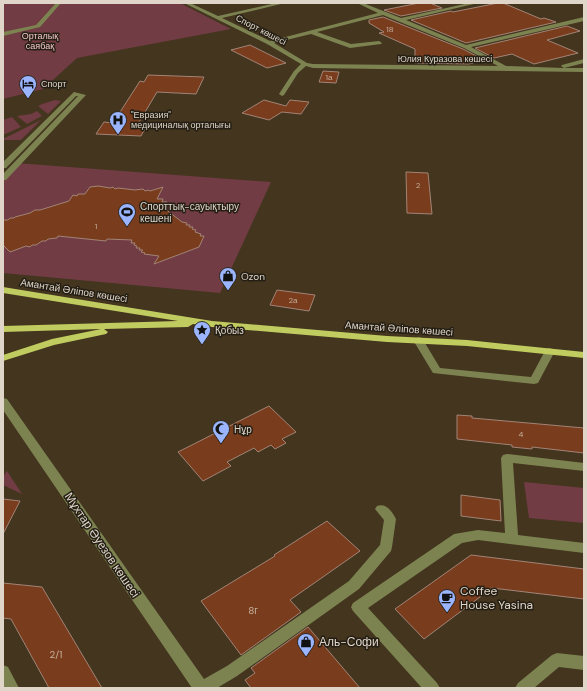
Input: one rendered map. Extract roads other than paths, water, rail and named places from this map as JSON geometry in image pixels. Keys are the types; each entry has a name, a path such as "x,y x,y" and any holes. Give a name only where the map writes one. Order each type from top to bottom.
{"main road":[{"name":"Амантай Әліпов көшесі","path":"3,290 212,324 584,355"},
{"name":"Амантай Әліпов көшесі","path":"3,329 212,324"},
{"path":"3,358 52,342 129,326"}],"street":[{"path":"38,26 59,3"},
{"name":"Спорт көшесі","path":"186,3 268,43 305,64"},
{"path":"217,18 283,3"},
{"path":"359,3 466,47 505,68"},
{"path":"401,20 475,3"},
{"path":"268,43 383,13"},
{"path":"466,47 584,19"},
{"path":"3,34 38,26 45,28"},
{"path":"311,32 350,46 379,43"},
{"path":"551,69 584,61"},
{"path":"282,94 296,72 305,64"},
{"name":"Юлия Куразова көшесі","path":"305,64 322,66 584,70"},
{"path":"3,166 74,94 83,95 3,178"},
{"path":"418,340 437,371 534,381 550,352"},
{"name":"Мұхтар Әуезов көшесі","path":"3,401 202,688"},
{"path":"512,539 507,458 584,467"},
{"path":"202,688 232,671 354,585 386,546 390,519 381,509"},
{"path":"432,688 358,607 459,538 478,535 584,548"},
{"path":"523,688 556,660 584,663"},
{"path":"3,672 10,688"}],"place":[{"name":"Спорт","path":"28,99"},
{"name":"\"Евразия\" медициналық орталығы","path":"118,135"},
{"name":"Спорттық-сауықтыру кешені","path":"127,227"},
{"name":"Ozon","path":"228,291"},
{"name":"Қобыз","path":"202,345"},
{"name":"Нұр","path":"221,444"},
{"name":"Coffee House Yasina","path":"447,613"},
{"name":"Аль-Софи","path":"306,657"}],"park label":[{"name":"Орталық саябақ","path":"40,42"}]}
